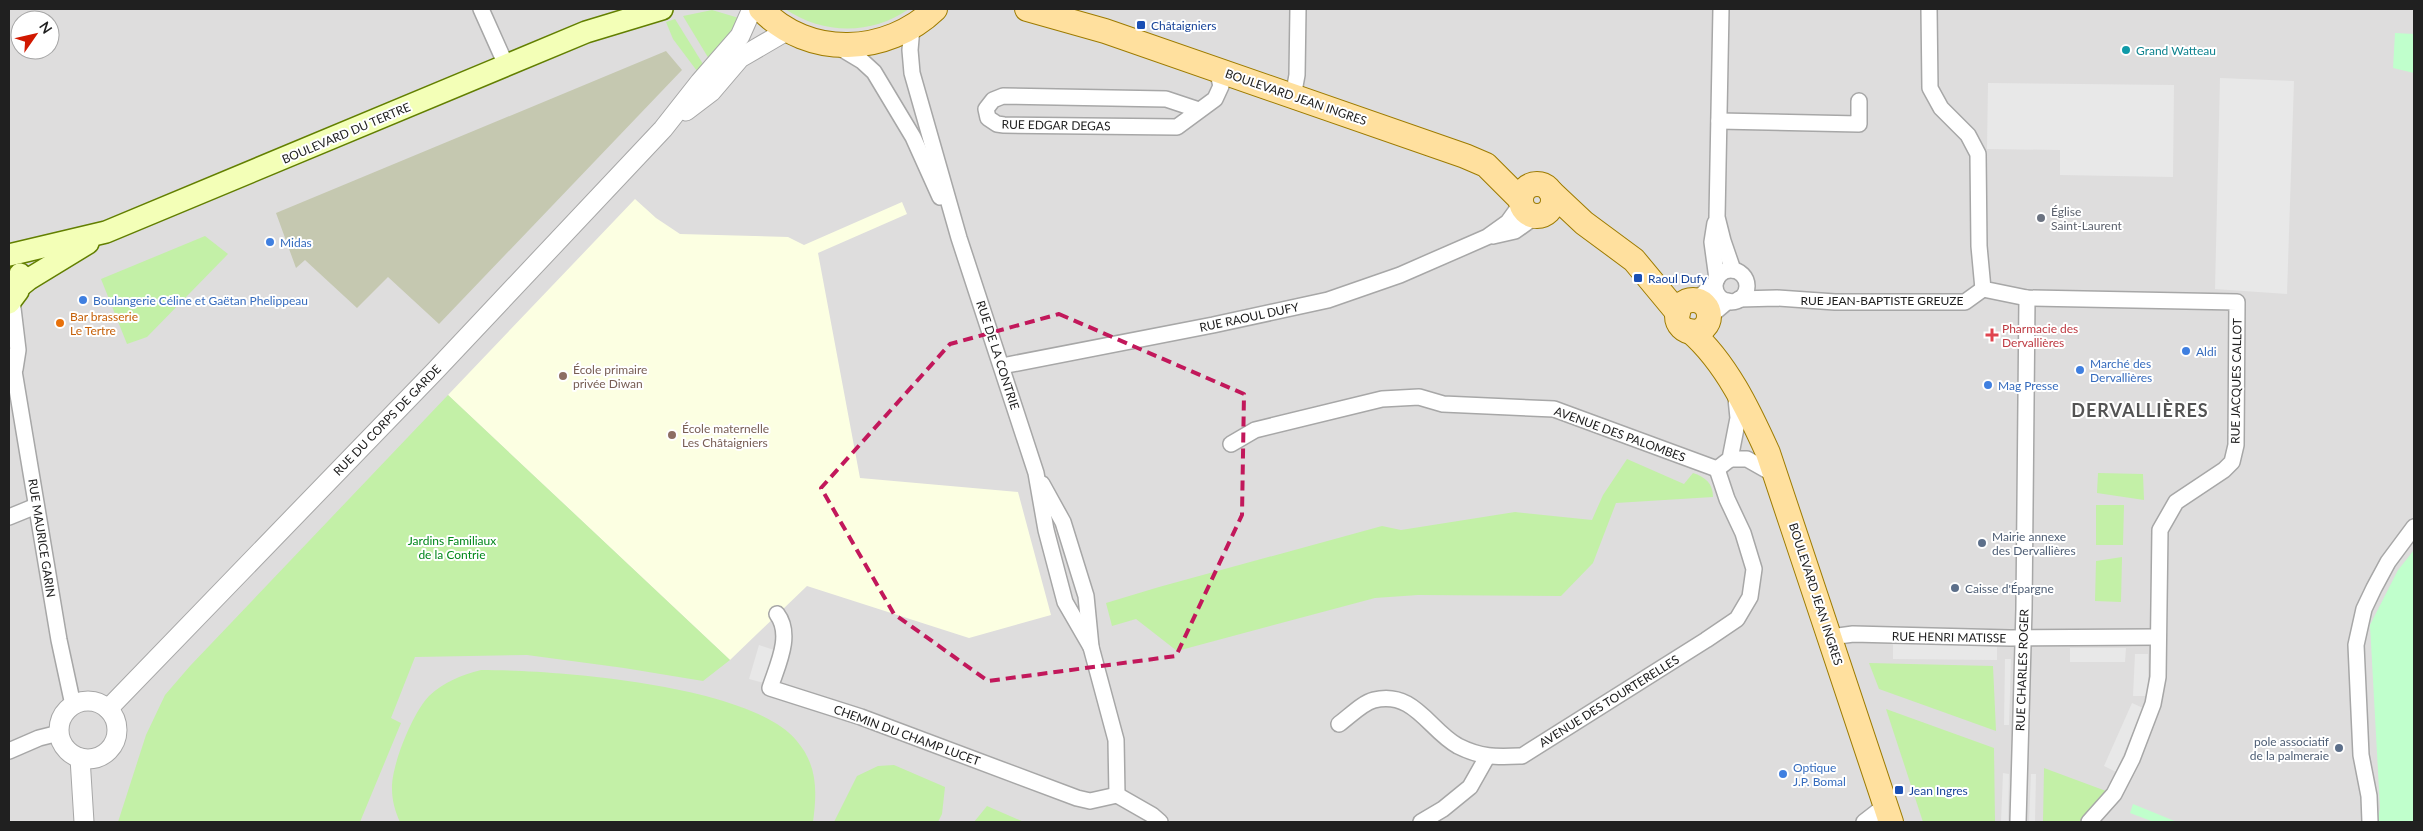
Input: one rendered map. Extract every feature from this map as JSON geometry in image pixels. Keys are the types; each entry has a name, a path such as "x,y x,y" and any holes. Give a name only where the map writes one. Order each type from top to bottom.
{"main road":[{"name":"BOULEVARD DU TERTRE","path":"13,297 29,279 106,232 586,32 630,9"},
{"name":"BOULEVARD DU TERTRE","path":"586,32 662,9"},
{"path":"761,9 788,30 811,40 836,45 876,42 894,37 912,27 935,9"},
{"name":"BOULEVARD JEAN INGRES","path":"1027,9 1105,31 1465,156 1486,165 1503,167 1534,202 1584,222 1634,260 1647,274 1695,314 1702,343 1730,382 1758,430 1778,476 1888,814"},
{"name":"BOULEVARD JEAN INGRES","path":"1071,11 1105,31"},
{"name":"BOULEVARD DU TERTRE","path":"9,255 106,232"},
{"path":"9,255 16,262 20,272 13,297"}],"street":[{"path":"481,9 506,66"},
{"name":"RUE DU CORPS DE GARDE","path":"108,709 422,384 664,129 700,82 740,36 752,9"},
{"path":"1293,97 1297,75 1298,9"},
{"path":"1721,9 1717,217 1712,242 1718,294 1734,300"},
{"path":"1929,9 1930,88 1941,108 1968,135 1978,154 1979,246 1984,289 2027,298"},
{"name":"RUE DE LA CONTRIE","path":"912,27 910,50 912,72 959,238 1036,473 1046,530 1065,602 1091,647"},
{"name":"RUE DU CORPS DE GARDE","path":"664,129 711,92 740,58 788,30"},
{"name":"RUE DE LA CONTRIE","path":"836,45 862,61 874,72 883,86 913,137 959,238"},
{"name":"RUE EDGAR DEGAS","path":"1199,110 1166,99 1003,96 993,100 986,109 988,118 997,124 1004,125 1177,127 1214,99 1221,86 1217,70"},
{"path":"1719,121 1859,124 1859,100"},
{"name":"RUE RAOUL DUFY","path":"1002,366 1213,325 1328,300 1400,275 1487,237 1534,202"},
{"path":"1717,217 1722,242 1733,270"},
{"path":"1733,270 1742,274 1747,283 1746,293 1734,300 1695,314 1722,272 1733,270"},
{"name":"RUE JEAN-BAPTISTE GREUZE","path":"1747,283 1777,298"},
{"name":"RUE JEAN-BAPTISTE GREUZE","path":"1734,300 1777,298 1835,302 1965,302 1984,289"},
{"name":"RUE MAURICE GARIN","path":"13,297 18,350 14,371"},
{"name":"RUE CHARLES ROGER","path":"2018,822 2027,298"},
{"name":"RUE JACQUES CALLOT","path":"2027,298 2237,302 2236,445 2232,462 2224,470 2176,502 2160,530 2158,637"},
{"name":"RUE MAURICE GARIN","path":"9,356 14,371 59,640 73,705"},
{"path":"1718,469 1730,459 1738,418 1730,382"},
{"name":"AVENUE DES PALOMBES","path":"1231,444 1256,430 1382,399 1419,397 1443,404 1554,409 1718,469"},
{"path":"1730,459 1747,460 1778,476"},
{"name":"AVENUE DES TOURTERELLES","path":"1339,724 1372,700 1388,699 1413,706 1457,745 1487,757 1522,756 1706,640 1737,618 1750,596 1754,569 1743,532 1726,499 1718,469"},
{"name":"RUE DE LA CONTRIE","path":"1036,473 1063,522 1086,596 1091,647 1116,740 1117,794"},
{"path":"9,517 36,506"},
{"path":"2370,822 2369,796 2361,755 2356,645 2364,609 2374,588 2388,562 2414,527"},
{"name":"CHEMIN DU CHAMP LUCET","path":"777,614 784,628 782,651 770,688 861,717 1077,798 1090,801 1117,794"},
{"name":"RUE HENRI MATISSE","path":"1830,637 1852,634 2022,638 2158,637"},
{"path":"2089,822 2114,794 2142,734 2156,691 2158,637"},
{"path":"90,701 99,703 108,709 117,724 117,734 112,746 100,757 90,759 80,758 67,750 60,734 63,716 73,705 90,701"},
{"path":"9,751 39,738 60,734"},
{"path":"1421,822 1444,809 1470,787 1487,757"},
{"path":"80,758 84,822"},
{"path":"1117,794 1152,815 1160,822"},
{"path":"1864,822 1888,814"}],"highlighted area":[{"path":"1059,314 1244,394 1242,515 1176,656 988,681 894,614 821,488 950,344"}],"shaded area":[{"path":"9,9 2414,9 2414,822 9,822"},
{"path":"666,51 682,70 439,324 388,277 357,308 305,260 296,268 276,213"},
{"path":"2220,78 2294,81 2287,294 2215,289"},
{"path":"1988,83 2174,85 2173,177 2060,175 2060,150 1987,149"},
{"name":"École maternelle Les Châtaigniers","path":"635,199 656,218 680,234 788,237 804,245 902,202 907,214 818,253 860,478 1018,492 1051,615 969,638 807,586 730,660 448,395"},
{"path":"1893,636 1997,637 1997,660 1893,659"},
{"path":"759,645 774,650 764,683 749,679"},
{"path":"2070,648 2126,648 2125,662 2070,662"},
{"path":"2135,654 2148,654 2148,696 2133,696"},
{"path":"2005,659 2011,659 2009,725 2004,725"},
{"path":"2132,703 2143,708 2116,772 2104,766"},
{"path":"2003,773 2009,774 2008,822 2001,822"},
{"path":"2031,774 2036,774 2035,822 2029,822"}],"green space":[{"path":"785,9 909,9 879,24 847,28 815,24"},
{"path":"712,10 739,18 735,29 709,59 683,16"},
{"path":"675,19 703,64 697,71 673,39 666,22"},
{"path":"2395,33 2414,34 2414,73 2393,68"},
{"path":"205,236 228,254 147,337 127,344 101,279"},
{"name":"Jardins Familiaux de la Contrie","path":"448,395 730,660 703,681 527,655 415,657 391,718 401,723 360,822 118,822 146,735 165,695 190,666"},
{"path":"1627,459 1684,484 1693,473 1710,484 1713,497 1616,503 1593,563 1561,596 1418,595 1375,598 1177,651 1136,619 1112,626 1106,603 1382,526 1401,530 1515,512 1592,520 1603,495"},
{"path":"2098,473 2143,474 2144,500 2097,493"},
{"path":"2096,505 2124,505 2123,545 2096,545"},
{"path":"2414,550 2414,822 2377,822 2380,808 2370,625 2398,570"},
{"path":"2122,557 2121,602 2095,601 2096,561"},
{"path":"1869,663 1993,666 1996,731 1879,689"},
{"path":"481,670 554,673 648,684 694,693 737,705 772,721 796,740 808,759 812,769 815,789 813,822 400,822 393,801 393,779 399,754 416,714 429,696 441,687 460,677"},
{"path":"1886,709 1994,748 1995,822 1923,822"},
{"path":"894,765 945,787 942,814 938,822 834,822 857,776 878,766"},
{"path":"2044,768 2106,791 2080,822 2043,822"},
{"path":"2133,804 2177,822 2154,822 2130,813"},
{"path":"987,806 1024,822 974,822"}],"place":[{"name":"Châtaigniers","path":"1141,25"},
{"name":"Grand Watteau","path":"2126,50"},
{"name":"Église Saint-Laurent","path":"2041,218"},
{"name":"Midas","path":"270,242"},
{"name":"Raoul Dufy","path":"1638,278"},
{"name":"Boulangerie Céline et Gaëtan Phelippeau","path":"83,300"},
{"name":"Bar brasserie Le Tertre","path":"60,323"},
{"name":"Pharmacie des Dervallières","path":"1992,335"},
{"name":"Aldi","path":"2186,351"},
{"name":"Marché des Dervallières","path":"2080,370"},
{"name":"École primaire privée Diwan","path":"563,376"},
{"name":"Mag Presse","path":"1988,385"},
{"name":"École maternelle Les Châtaigniers","path":"672,435"},
{"name":"Mairie annexe des Dervallières","path":"1982,543"},
{"name":"Caisse d'Épargne","path":"1955,588"},
{"name":"pole associatif de la palmeraie","path":"2339,748"},
{"name":"Optique J.P. Bomal","path":"1783,774"},
{"name":"Jean Ingres","path":"1899,790"}],"district":[{"name":"DERVALLIÈRES","path":"2140,410"}]}
